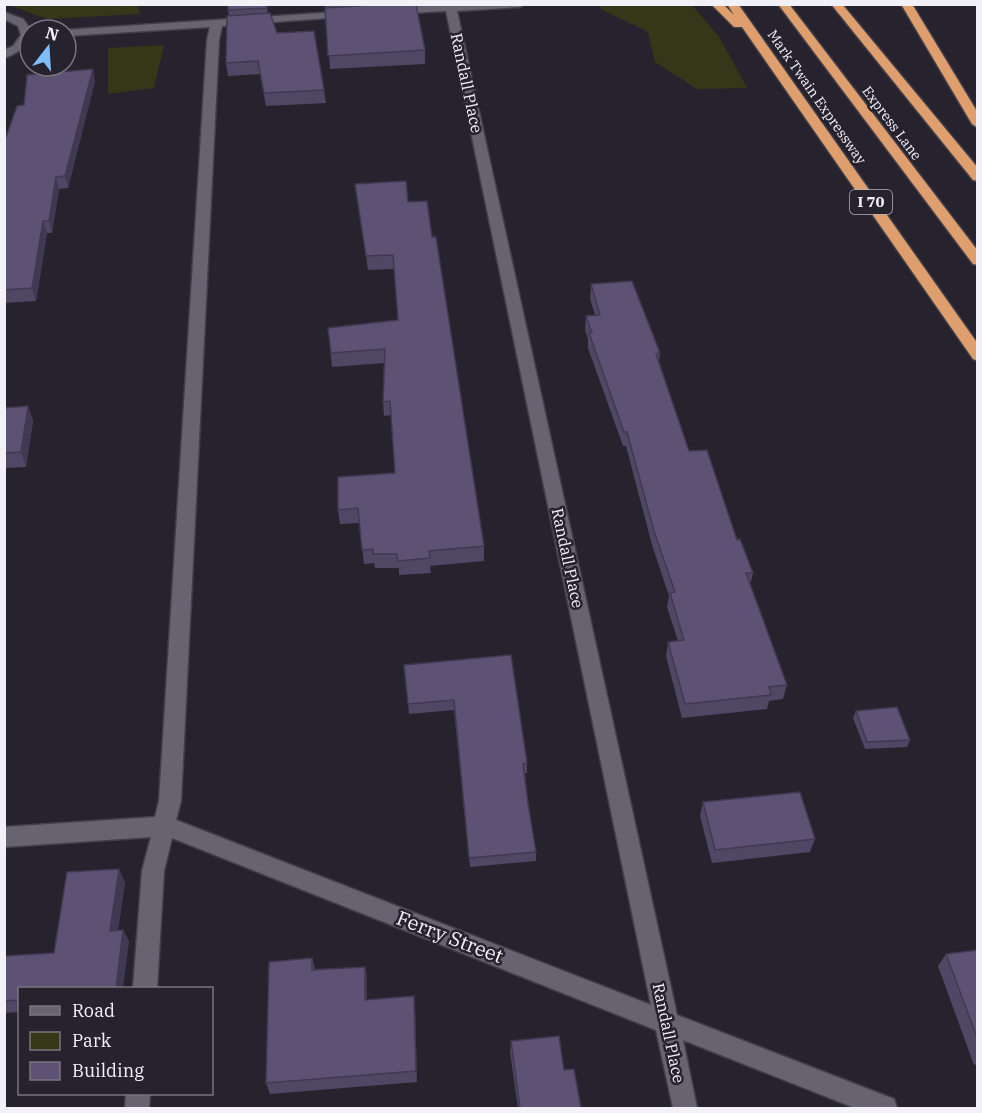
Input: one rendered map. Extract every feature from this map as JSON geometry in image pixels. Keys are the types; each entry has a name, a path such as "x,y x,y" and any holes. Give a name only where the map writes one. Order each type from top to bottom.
{"highway":[{"path":"716,4 764,49"},
{"name":"Mark Twain Expressway","path":"732,4 978,356"},
{"name":"Express Lane","path":"783,4 978,261"},
{"path":"836,4 978,177"},
{"path":"906,4 978,124"}],"street":[{"path":"78,32 520,4"},
{"name":"Randall Place","path":"451,8 685,1108"},
{"path":"145,987 153,871 166,826 170,801 212,52 217,22"},
{"path":"4,55 18,47"},
{"name":"Ferry Street","path":"4,837 166,826 885,1108"}],"green space":[{"path":"9,5 137,5 140,14 66,18 44,18"},
{"path":"599,5 692,5 720,38 747,88 697,89 655,62 648,32 601,9"},
{"path":"164,45 154,88 108,94 108,48"}],"building":[{"path":"228,4 266,4 267,8 228,10"},
{"path":"416,4 425,50 328,56 325,8"},
{"path":"270,13 277,33 314,31 324,90 264,93 258,61 226,63 227,16"},
{"path":"93,69 65,176 56,177 49,221 43,221 32,288 4,290 4,143 17,106 24,105 27,78 78,78 78,70"},
{"path":"406,181 408,202 427,201 432,237 436,237 484,546 429,551 430,558 398,561 397,554 373,554 373,549 362,550 358,508 338,510 338,477 395,473 390,401 383,402 385,349 331,353 328,328 398,320 393,255 366,256 355,184"},
{"path":"632,281 660,353 656,354 689,451 707,450 737,540 740,539 753,573 746,573 787,685 769,687 771,695 685,704 668,642 684,640 670,593 675,592 654,531 627,432 624,432 589,333 592,333 586,316 600,315 591,284"},
{"path":"28,406 21,452 4,453 4,408"},
{"path":"511,655 527,763 523,764 536,852 469,858 454,700 408,704 404,665"},
{"path":"897,707 910,740 867,742 856,711"},
{"path":"800,792 815,839 715,850 703,802"},
{"path":"119,869 110,931 123,930 116,987 18,987 18,1000 4,1001 4,956 54,953 67,872"},
{"path":"978,950 978,1040 946,954"},
{"path":"312,958 312,970 365,967 365,1000 414,996 416,1071 266,1083 269,962"},
{"path":"559,1036 564,1070 574,1069 581,1108 520,1108 511,1041"}]}
